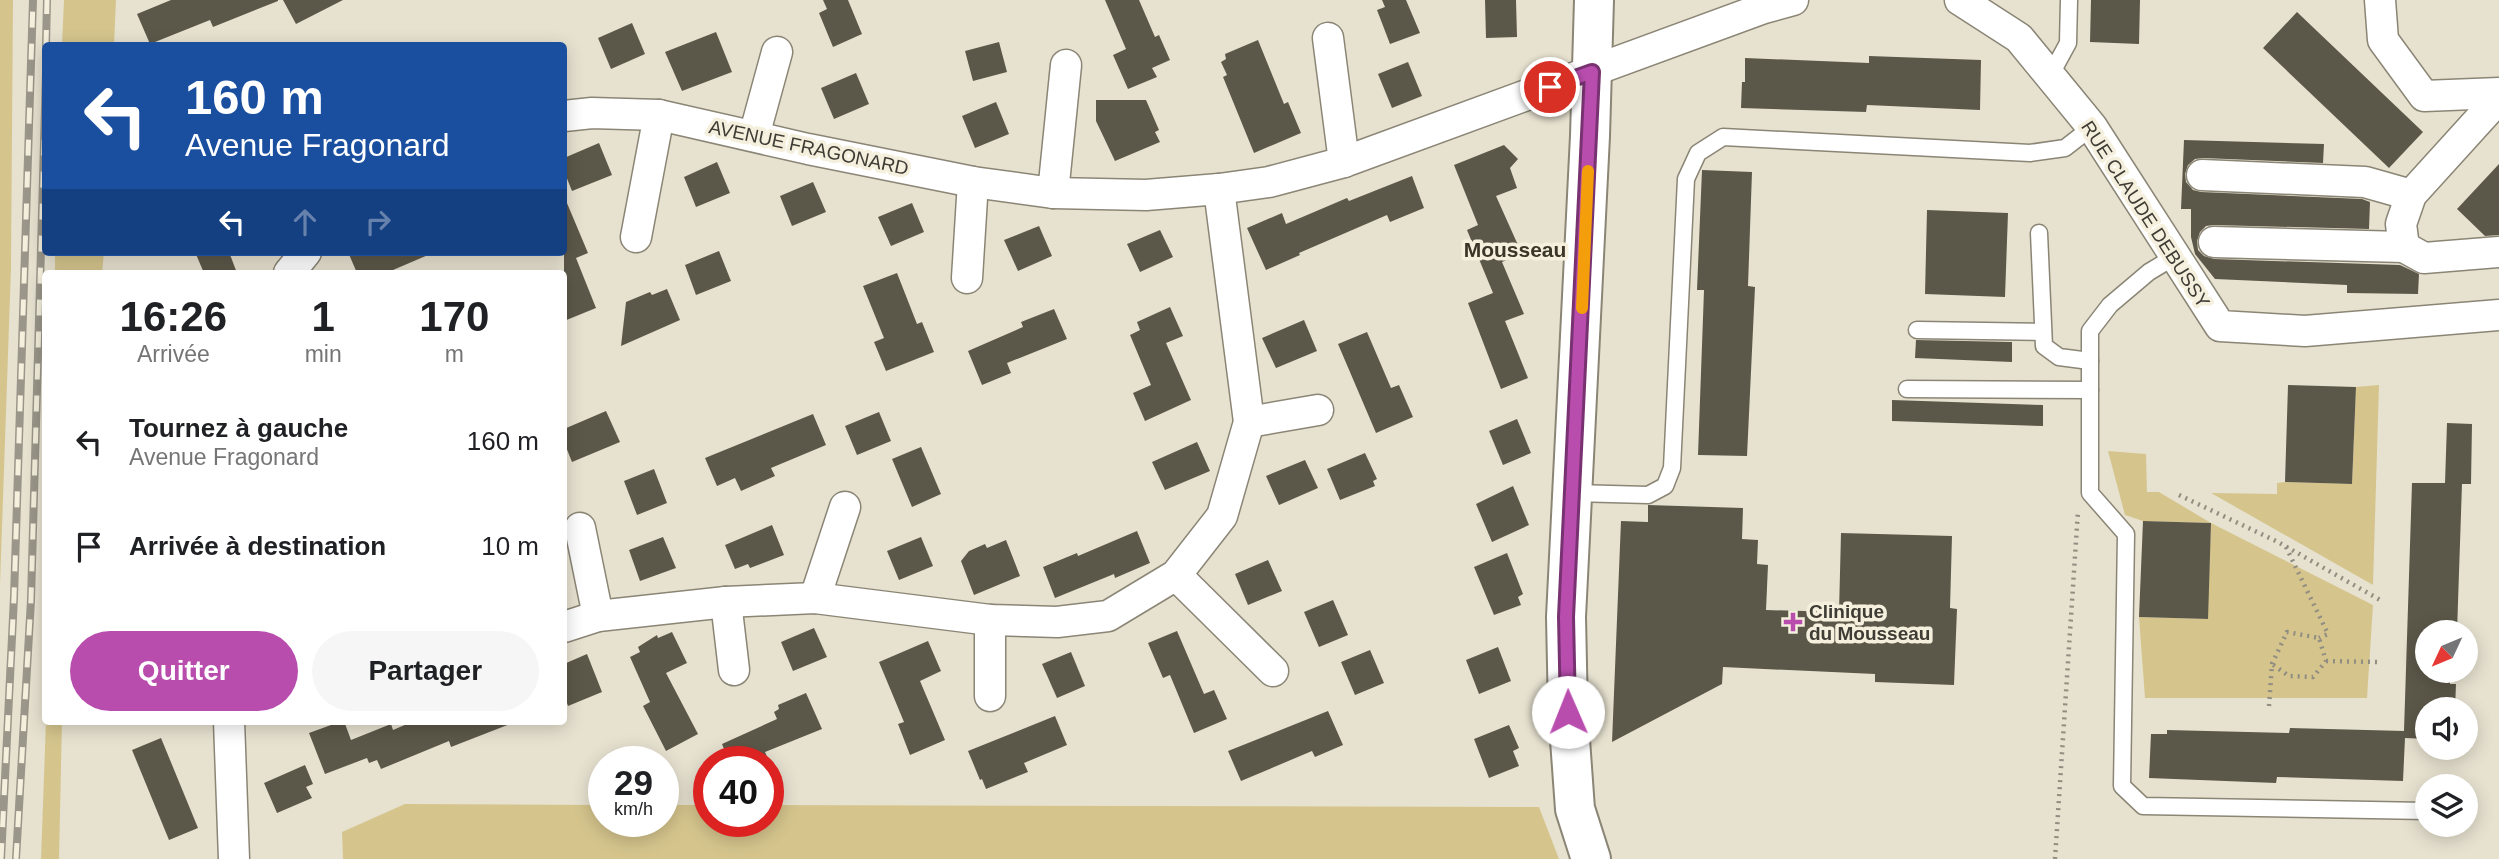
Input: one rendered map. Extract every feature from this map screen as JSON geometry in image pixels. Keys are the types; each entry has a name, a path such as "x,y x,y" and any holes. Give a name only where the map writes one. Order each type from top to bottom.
{"street":[{"path":"1591,859 1575,809 1568,712 1566,617 1594,0"},
{"path":"1592,72 1763,8 1793,0"},
{"name":"RUE CLAUDE DEBUSSY","path":"1960,0 2019,38 2092,127 2220,326 2305,331 2499,314"},
{"path":"2380,0 2383,40 2424,96 2499,95"},
{"path":"1328,38 1344,162"},
{"path":"754,136 777,52"},
{"path":"1053,193 1066,65"},
{"name":"AVENUE FRAGONARD","path":"567,116 592,113 659,115 973,182 1053,193 1146,195 1269,182 1344,162 1592,72"},
{"path":"2404,247 2401,224 2411,195 2499,95"},
{"path":"636,237 659,115"},
{"path":"2202,175 2365,182 2411,195"},
{"path":"967,278 973,182"},
{"path":"567,626 598,616 726,602 815,598 990,620 1057,622 1108,616 1176,575 1222,516 1249,422 1219,189"},
{"path":"2214,242 2404,247 2424,258 2499,252"},
{"path":"291,270 303,256"},
{"path":"1249,422 1318,410"},
{"path":"815,598 845,507"},
{"path":"580,528 598,616"},
{"path":"1176,575 1273,671"},
{"path":"726,602 734,670"},
{"path":"990,620 990,696"},
{"path":"229,725 234,859"}],"lane":[{"path":"2050,76 2068,43 2069,0"},
{"path":"1572,492 1648,495 1665,486 1669,477 1672,468 1686,179 1698,153 1723,137 2030,153 2065,148 2092,127"},
{"path":"2039,233 2044,346 2059,357 2090,361"},
{"path":"2174,257 2149,272 2110,305 2090,331 2091,493 2126,534 2122,786 2143,806 2415,811"},
{"path":"1917,330 2043,332"},
{"path":"1907,389 2090,390"}],"path":[{"path":"2055,859 2077,513 2091,493"},
{"path":"2179,495 2286,546 2382,601"},
{"path":"2269,706 2272,664 2287,632 2319,638 2328,634 2286,546"},
{"path":"2319,638 2326,661"},
{"path":"2326,661 2379,662"},
{"path":"2272,664 2289,676 2313,677 2326,661"}],"shaded area":[{"path":"0,0 13,0 11,268 0,585"},
{"path":"64,0 116,0 114,42 62,42"},
{"path":"55,256 104,256 102,270 55,270"},
{"path":"2379,385 2373,585 2211,493 2277,494 2277,483 2285,482 2352,484 2356,387"},
{"path":"2108,451 2146,454 2147,492 2159,492 2211,523 2143,521 2125,515"},
{"path":"2211,523 2373,605 2367,698 2145,698 2139,617 2207,619"},
{"path":"46,725 62,725 59,859 41,859"},
{"path":"405,804 588,805 588,837 679,837 679,805 693,805 693,837 784,837 784,805 1539,807 1559,859 343,859 342,832"}],"building":[{"path":"171,0 278,0 213,27 210,20 155,42 149,42 137,14"},
{"path":"283,0 343,0 296,24"},
{"path":"823,0 848,0 862,34 833,47 819,13 827,9"},
{"path":"1105,0 1139,0 1155,37 1159,35 1170,60 1152,68 1157,77 1128,89 1113,55 1126,49"},
{"path":"1382,0 1406,0 1420,33 1390,44 1377,10 1385,7"},
{"path":"1485,0 1516,0 1517,37 1486,38"},
{"path":"2091,0 2140,0 2139,44 2090,42"},
{"path":"2297,12 2423,132 2389,168 2263,48"},
{"path":"632,23 645,54 611,69 598,38"},
{"path":"716,32 732,72 682,91 665,52"},
{"path":"1258,40 1284,104 1288,102 1301,133 1254,153 1223,77 1227,75 1221,62 1226,59 1225,54"},
{"path":"999,42 1007,72 973,81 965,51"},
{"path":"1869,56 1981,60 1980,110 1867,105 1866,112 1741,108 1745,58 1869,63"},
{"path":"1408,62 1422,96 1392,108 1378,74"},
{"path":"856,73 869,104 834,119 821,88"},
{"path":"1096,100 1146,100 1159,130 1155,132 1160,142 1115,161 1096,121"},
{"path":"996,102 1009,134 975,148 962,116"},
{"path":"2184,140 2324,144 2323,163 2195,159 2188,165 2185,174 2186,182 2193,190 2362,199 2370,202 2369,229 2206,226 2197,241 2198,250 2204,256 2214,259 2400,265 2419,274 2418,294 2347,293 2347,285 2215,279 2195,254 2191,237 2191,209 2181,209"},
{"path":"599,143 612,175 572,191 567,178 567,157"},
{"path":"1504,145 1518,159 1510,168 1517,188 1496,196 1522,254 1502,262 1524,314 1505,321 1528,378 1501,389 1468,303 1493,293 1467,230 1478,225 1454,165"},
{"path":"717,162 730,193 696,207 684,177"},
{"path":"2499,164 2499,235 2485,236 2457,209"},
{"path":"1702,170 1752,172 1748,286 1755,287 1747,456 1698,455 1704,290 1697,290"},
{"path":"1412,176 1424,208 1390,222 1387,215 1266,270 1247,228 1282,213 1286,224 1347,198 1349,201"},
{"path":"813,182 826,212 792,226 780,196"},
{"path":"567,203 588,253 576,258 596,308 567,320 567,270 564,270 564,256 567,256"},
{"path":"912,203 924,232 891,246 878,217"},
{"path":"1927,210 2008,213 2005,297 1925,294"},
{"path":"1039,226 1052,256 1018,271 1004,240"},
{"path":"1160,230 1173,257 1140,272 1127,244"},
{"path":"719,251 731,281 696,295 685,265"},
{"path":"197,256 231,256 236,270 203,270"},
{"path":"350,256 426,256 393,270 356,270"},
{"path":"897,273 917,324 922,322 934,352 886,371 874,342 884,338 863,286"},
{"path":"667,289 680,320 621,346 626,302 650,292 652,295"},
{"path":"1170,307 1183,336 1166,343 1191,400 1145,421 1133,393 1151,385 1130,335 1140,330 1137,322"},
{"path":"1054,309 1067,339 1007,363 1011,373 982,385 968,351 1023,327 1021,322"},
{"path":"1304,320 1317,351 1276,368 1262,338"},
{"path":"1367,332 1391,388 1399,385 1413,417 1376,433 1338,344"},
{"path":"1916,340 2012,342 2012,362 1915,358"},
{"path":"2288,385 2356,387 2352,484 2285,482"},
{"path":"1892,400 2043,405 2043,426 1892,421"},
{"path":"606,411 620,442 572,462 567,450 567,428"},
{"path":"879,412 891,441 857,455 845,426"},
{"path":"813,414 826,445 771,468 775,476 741,491 735,478 717,486 705,458"},
{"path":"1517,419 1531,453 1503,465 1489,431"},
{"path":"2447,423 2472,424 2471,484 2462,484 2457,620 2415,620 2415,683 2456,684 2455,697 2415,697 2415,738 2405,738 2403,781 2277,777 2276,783 2149,778 2151,734 2167,734 2167,730 2289,733 2290,728 2404,731 2412,483 2445,483"},
{"path":"1197,442 1210,471 1165,490 1152,462"},
{"path":"921,447 941,494 912,507 892,459"},
{"path":"1365,453 1377,479 1373,481 1375,486 1340,500 1327,469"},
{"path":"1305,460 1318,488 1279,505 1266,476"},
{"path":"654,469 667,503 637,515 624,481"},
{"path":"1513,486 1529,525 1492,542 1476,504"},
{"name":"Clinique du Mousseau","path":"1648,505 1743,508 1742,539 1758,540 1757,564 1768,565 1766,610 1839,612 1841,533 1952,536 1950,608 1957,609 1954,685 1875,682 1875,674 1723,667 1722,684 1612,742 1621,521 1648,522"},
{"path":"2143,521 2211,523 2208,619 2139,617"},
{"path":"772,525 784,555 750,568 748,564 735,569 725,545"},
{"path":"1137,531 1150,563 1115,578 1114,574 1055,598 1043,567 1077,553 1078,556"},
{"path":"663,537 676,568 640,581 629,550"},
{"path":"921,537 933,566 899,580 887,551"},
{"path":"1006,540 1020,576 974,595 961,561 969,551 985,544 987,548"},
{"path":"1507,553 1523,594 1518,597 1521,605 1494,615 1474,567"},
{"path":"1268,560 1282,591 1248,605 1235,574"},
{"path":"1333,600 1348,635 1319,647 1304,612"},
{"path":"814,628 827,657 793,671 781,642"},
{"path":"1177,631 1204,694 1214,690 1227,719 1194,733 1170,675 1163,678 1148,643"},
{"path":"672,632 687,663 666,673 698,734 675,746 663,746 643,706 650,702 630,657 640,652 638,647 657,635 658,638"},
{"path":"928,641 941,671 920,681 945,740 910,755 898,724 904,722 879,662"},
{"path":"1498,647 1511,681 1479,694 1466,660"},
{"path":"1370,650 1384,683 1355,695 1341,662"},
{"path":"1071,652 1085,686 1057,698 1042,664"},
{"path":"587,654 602,692 568,706 567,663"},
{"path":"806,693 822,729 780,746 723,746 722,744 777,719 774,712 779,709 778,705"},
{"path":"1328,711 1343,745 1315,757 1312,751 1241,781 1228,751"},
{"path":"1055,716 1067,745 1024,763 1028,772 986,789 968,751"},
{"path":"331,725 345,725 351,740 388,725 391,725 393,730 405,725 507,725 451,747 449,741 381,769 377,760 369,763 367,758 325,774 309,733"},
{"path":"1509,725 1519,748 1513,751 1519,766 1489,778 1474,739"},
{"path":"161,738 198,828 169,840 132,750"},
{"path":"305,765 313,784 306,787 312,798 277,813 264,783"}],"railway":[{"path":"1,859 14,597 33,0"},
{"path":"46,42 47,0"},
{"path":"16,859 31,600 42,214"}],"slow traffic":[{"path":"1582,308 1588,171"}],"place":[{"name":"Clinique du Mousseau","path":"1793,622"}],"district":[{"name":"Mousseau","path":"1515,250"}],"route":[{"path":"1550,87 1592,72 1566,617 1568,712"}]}
